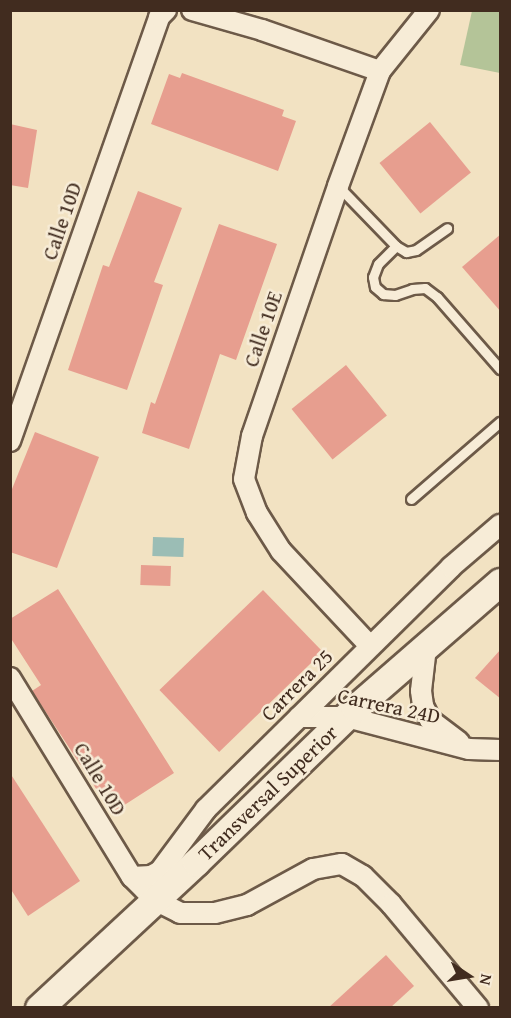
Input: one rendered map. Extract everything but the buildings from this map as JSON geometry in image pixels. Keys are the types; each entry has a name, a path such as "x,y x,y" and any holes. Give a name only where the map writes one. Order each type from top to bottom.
{"main road":[{"name":"Transversal Superior","path":"39,1008 346,717 501,582"}],"street":[{"path":"192,10 262,30 380,71"},
{"name":"Calle 10E","path":"370,646 281,551 257,513 244,479 252,436 380,71 429,10"},
{"name":"Calle 10D","path":"10,441 162,14"},
{"name":"Carrera 25","path":"132,877 151,876 159,871 206,809 451,567 501,525"},
{"name":"Carrera 24D","path":"426,646 421,691 423,706 430,720 469,748"},
{"name":"Calle 10D","path":"10,678 132,877 155,900"},
{"name":"Carrera 24D","path":"299,717 346,717 469,748 501,750"},
{"path":"155,900 180,913 215,913 247,904 313,869 342,864 363,876 391,904 478,1008"}],"lane":[{"path":"338,186 396,246 406,252 417,250 447,228"},
{"path":"396,246 378,264 373,277 375,287 383,294 395,295 412,289 425,288 437,297 501,369"},
{"path":"411,499 501,422"}],"green space":[{"path":"472,11 500,11 500,73 460,65"}],"water":[{"path":"153,537 184,538 183,557 152,556"}]}
